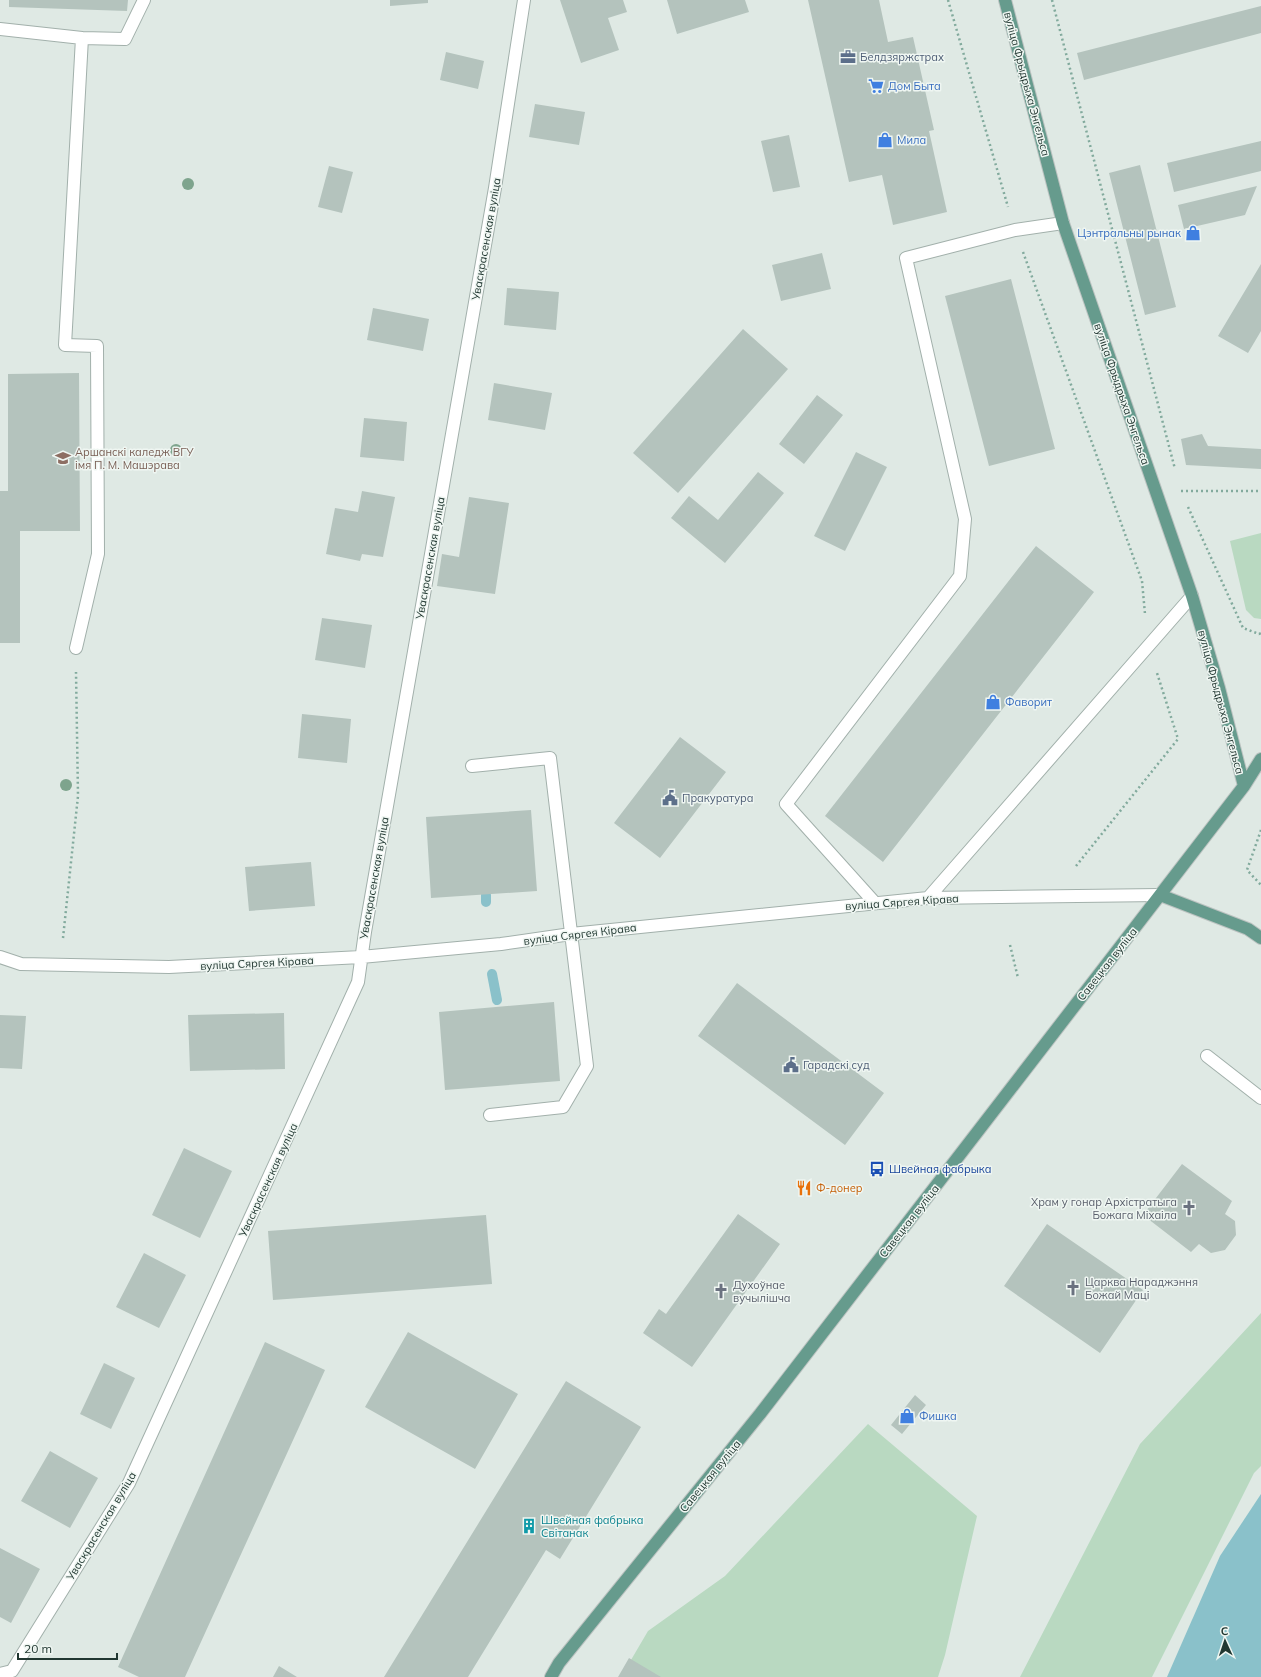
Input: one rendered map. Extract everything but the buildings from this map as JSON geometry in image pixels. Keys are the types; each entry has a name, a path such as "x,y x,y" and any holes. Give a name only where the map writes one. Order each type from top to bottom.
{"main road":[{"name":"вуліца Фрыдрыха Энгельса","path":"1005,0 1063,223 1192,596 1219,688 1244,786"},
{"name":"Савецкая вуліца","path":"551,1677 559,1663 760,1414 1244,786 1261,759"},
{"path":"1160,894 1248,928 1261,938"}],"street":[{"path":"0,29 82,38 125,39 144,0"},
{"name":"Уваскрасенская вуліца","path":"0,1674 12,1670 129,1483 358,982 361,957 495,188 524,0"},
{"path":"76,648 98,554 97,346 65,345 82,38"},
{"path":"875,903 786,804 960,576 965,519 906,258 1015,230 1063,223"},
{"path":"928,898 1192,596"},
{"path":"472,766 550,758 588,1066 563,1107 490,1116"},
{"name":"вуліца Сяргея Кірава","path":"0,957 20,964 169,967 361,957 501,944 571,934 928,898 1160,894"},
{"path":"1207,1056 1261,1098"}],"path":[{"path":"948,0 1015,230 1142,581 1149,645 1163,695 1178,739 1076,866"},
{"path":"1052,0 1177,476"},
{"path":"1179,483 1184,498"},
{"path":"1181,491 1261,491"},
{"path":"1187,505 1243,628 1259,634 1261,633"},
{"path":"63,938 78,796 76,648"},
{"path":"1261,830 1247,870 1261,885"},
{"path":"1010,945 1018,978"}],"green space":[{"path":"1261,533 1261,619 1254,618 1246,610 1230,541"},
{"path":"1261,1313 1261,1466 1254,1473 1152,1677 1020,1677 1140,1444"},
{"path":"868,1424 977,1516 945,1655 938,1677 621,1677 648,1631 725,1576"}],"water":[{"path":"1261,1494 1261,1677 1167,1677 1220,1556"}],"waterway":[{"path":"486,895 486,902"},
{"path":"492,974 497,1000"}],"place":[{"name":"Белдзяржстрах","path":"848,57"},
{"name":"Дом Быта","path":"876,86"},
{"name":"Мила","path":"885,140"},
{"name":"Цэнтральны рынак","path":"1193,233"},
{"name":"Аршанскі каледж ВГУ імя П. М. Машэрава","path":"63,458"},
{"name":"Фаворит","path":"993,702"},
{"name":"Пракуратура","path":"670,798"},
{"name":"Гарадскі суд","path":"791,1065"},
{"name":"Швейная фабрыка","path":"877,1169"},
{"name":"Ф-донер","path":"804,1188"},
{"name":"Храм у гонар Архістратыга Божага Міхаіла","path":"1189,1208"},
{"name":"Царква Нараджэння Божай Маці","path":"1073,1288"},
{"name":"Духоўнае вучылішча","path":"721,1291"},
{"name":"Фишка","path":"907,1416"},
{"name":"Швейная фабрыка Світанак","path":"529,1526"}]}
